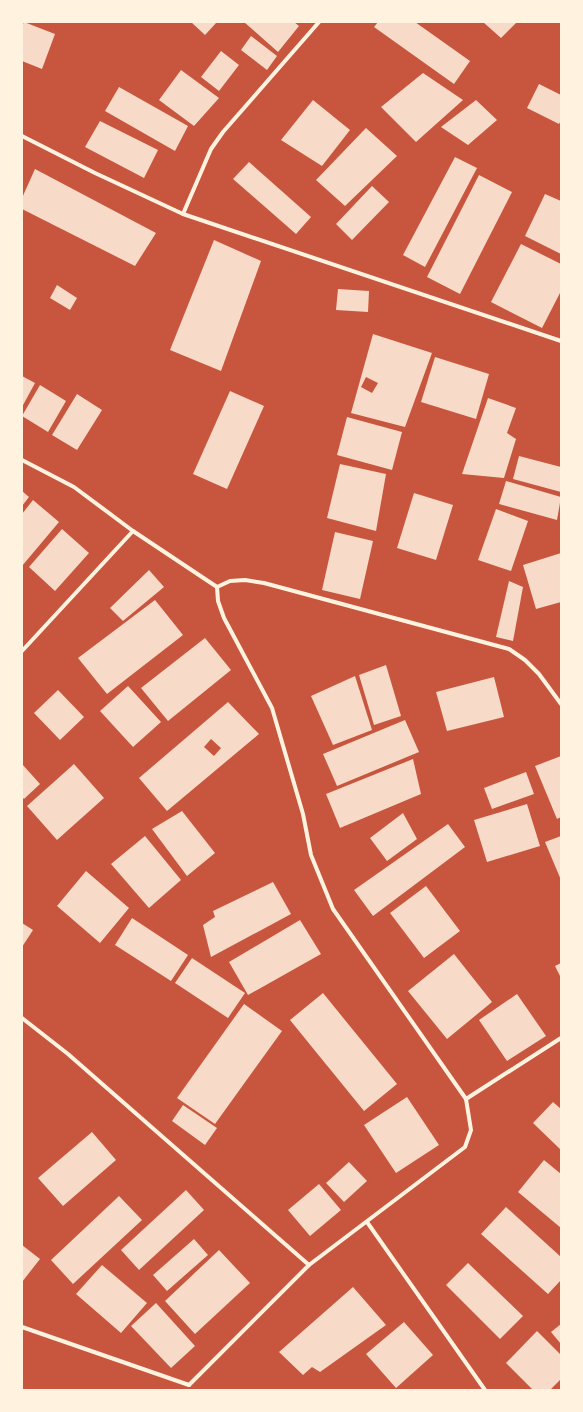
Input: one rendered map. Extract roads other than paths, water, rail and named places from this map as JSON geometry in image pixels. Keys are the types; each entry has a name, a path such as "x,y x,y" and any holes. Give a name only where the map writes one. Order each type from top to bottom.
{"street":[{"path":"183,214 211,149 223,132 319,22"},
{"path":"22,136 95,173 183,214 561,341"},
{"path":"22,460 74,487 133,531 218,587"},
{"path":"22,651 133,531"},
{"path":"218,587 230,581 245,580 264,583 509,649 525,660 539,674 561,704"},
{"path":"189,1385 309,1265 465,1147 471,1130 466,1099 333,910 311,855 303,814 272,708 224,618 218,600 218,587"},
{"path":"22,1018 68,1054 309,1265"},
{"path":"466,1099 561,1038"},
{"path":"367,1222 485,1390"},
{"path":"22,1327 189,1385"},
{"path":"189,1385 190,1390"}]}
